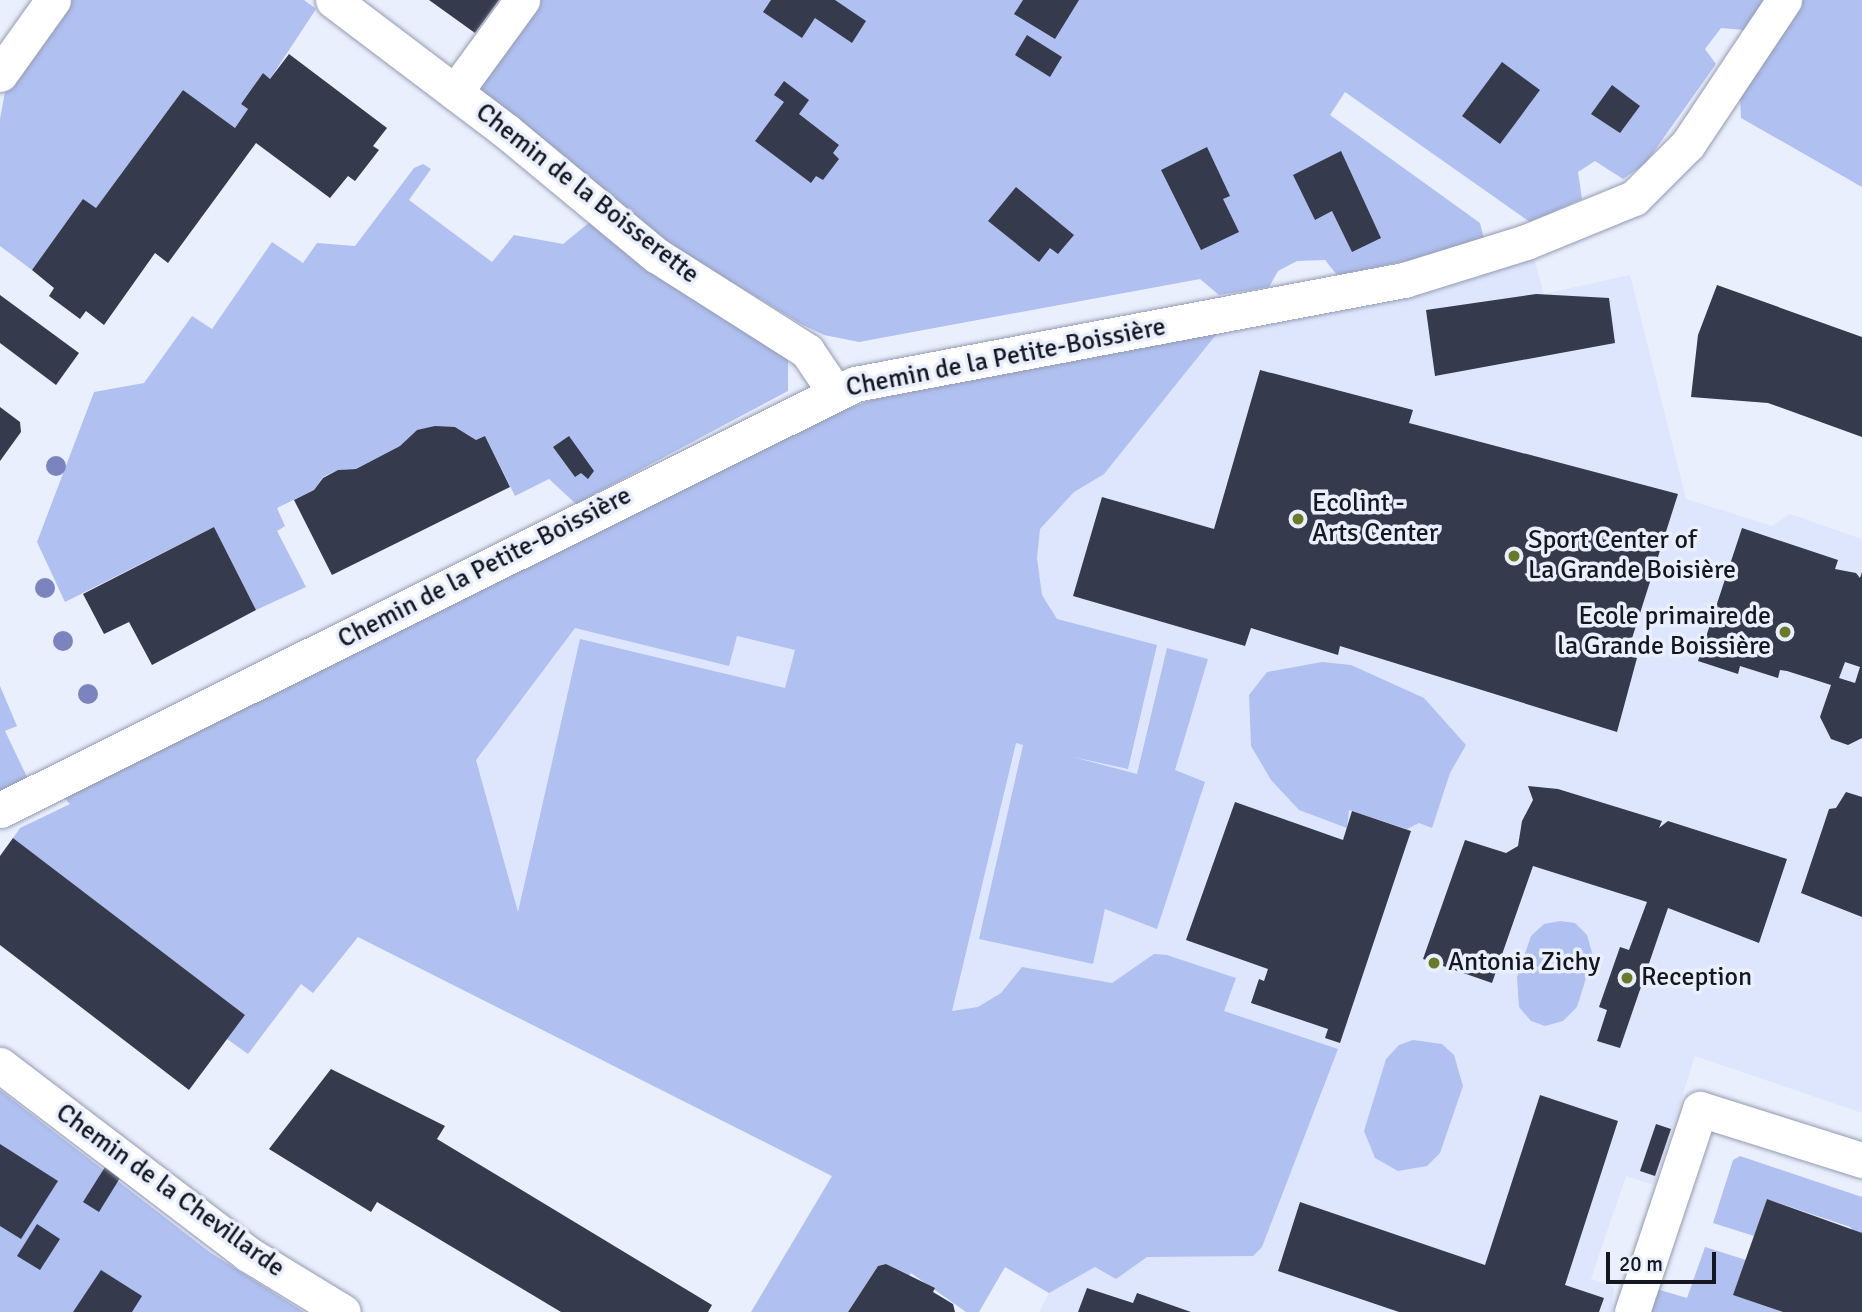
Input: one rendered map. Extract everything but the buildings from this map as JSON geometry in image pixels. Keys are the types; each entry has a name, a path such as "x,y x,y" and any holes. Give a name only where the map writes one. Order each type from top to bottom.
{"street":[{"path":"0,74 53,0"},
{"name":"Chemin de la Boisserette","path":"333,0 455,92 656,255 807,351 835,392"},
{"path":"455,92 522,0"},
{"name":"Chemin de la Petite-Boissière","path":"0,810 855,384 1404,280 1526,242 1634,198 1688,144 1784,0"},
{"name":"Chemin de la Chevillarde","path":"0,1065 248,1254 343,1312"},
{"path":"1632,1312 1700,1109 1862,1160"}],"shaded area":[{"path":"70,0 304,0 316,9 270,79 263,73 241,104 248,109 235,128 183,90 96,208 83,200 32,270 0,246 0,119 5,92"},
{"path":"540,0 1764,0 1744,30 1721,28 1705,49 1716,64 1645,164 1623,179 1595,161 1578,172 1582,199 1530,222 1345,92 1330,115 1480,223 1484,239 1417,259 1337,275 1325,260 1297,261 1278,271 1269,287 1219,295 1200,279 859,342 824,335 801,324 646,230 477,89"},
{"path":"1803,0 1862,0 1862,187 1741,118 1740,97"},
{"path":"423,164 431,169 409,200 492,262 514,235 563,244 591,221 659,278 788,357 788,391 576,504 549,479 515,496 485,436 476,440 455,427 417,430 400,446 356,469 338,470 323,477 314,490 277,508 285,526 277,531 306,587 256,610 214,527 65,602 37,542 94,392 144,383 192,316 212,329 272,242 303,263 317,243 355,246 414,168"},
{"path":"1533,256 1544,294 1630,275 1686,499 1772,526 1790,514 1862,539 1862,1113 1695,1056 1654,1185 1626,1176 1591,1279 1614,1287 1612,1312 1039,1312 1049,1293 1005,1267 607,1059 358,937 135,757 802,424 875,395"},
{"path":"1219,331 1104,474 1074,492 1040,529 1037,558 1042,595 1057,619 1157,645 1128,769 1073,757 1137,774 1167,648 1208,659 1175,770 1205,782 1157,929 1105,909 1093,964 979,939 1023,745 1016,743 952,1011 978,1007 1001,993 1022,967 1112,983 1154,954 1167,955 1236,978 1224,1011 1338,1049 1262,1247 1253,1256 1147,1257 1116,1279 1095,1267 1049,1293 1005,1267 979,1312 966,1312 911,1273 908,1277 886,1264 878,1266 848,1312 751,1312 832,1176 358,937 313,993 301,984 248,1054 227,1039 245,1015 13,838 20,828 70,804 61,795 802,424 875,399","holes":["575,628 729,666 737,636 795,650 785,688 580,639 518,912 476,760"]},
{"path":"1322,662 1351,665 1424,698 1466,745 1450,773 1432,828 1419,823 1407,829 1349,810 1347,828 1299,810 1271,780 1251,746 1249,695 1267,672"},
{"path":"0,686 17,726 5,731 28,779 0,793"},
{"path":"1560,921 1575,923 1587,935 1593,956 1577,1007 1563,1021 1545,1026 1531,1021 1519,1007 1517,977 1531,936 1544,924"},
{"path":"1413,1040 1442,1044 1454,1055 1463,1086 1440,1153 1427,1166 1398,1171 1375,1158 1364,1131 1386,1059 1399,1045"},
{"path":"0,1090 211,1253 304,1312 0,1312"},
{"path":"1740,1156 1862,1197 1862,1239 1850,1227 1767,1199 1754,1236 1713,1223 1733,1160"},
{"path":"1705,1247 1746,1260 1734,1295 1783,1312 1649,1312 1653,1288 1687,1298"}],"place":[{"name":"Ecolint - Arts Center","path":"1298,519"},
{"name":"Sport Center of La Grande Boisière","path":"1514,556"},
{"name":"Ecole primaire de la Grande Boissière","path":"1785,632"},
{"name":"Antonia Zichy","path":"1434,963"},
{"name":"Reception","path":"1627,978"}]}
